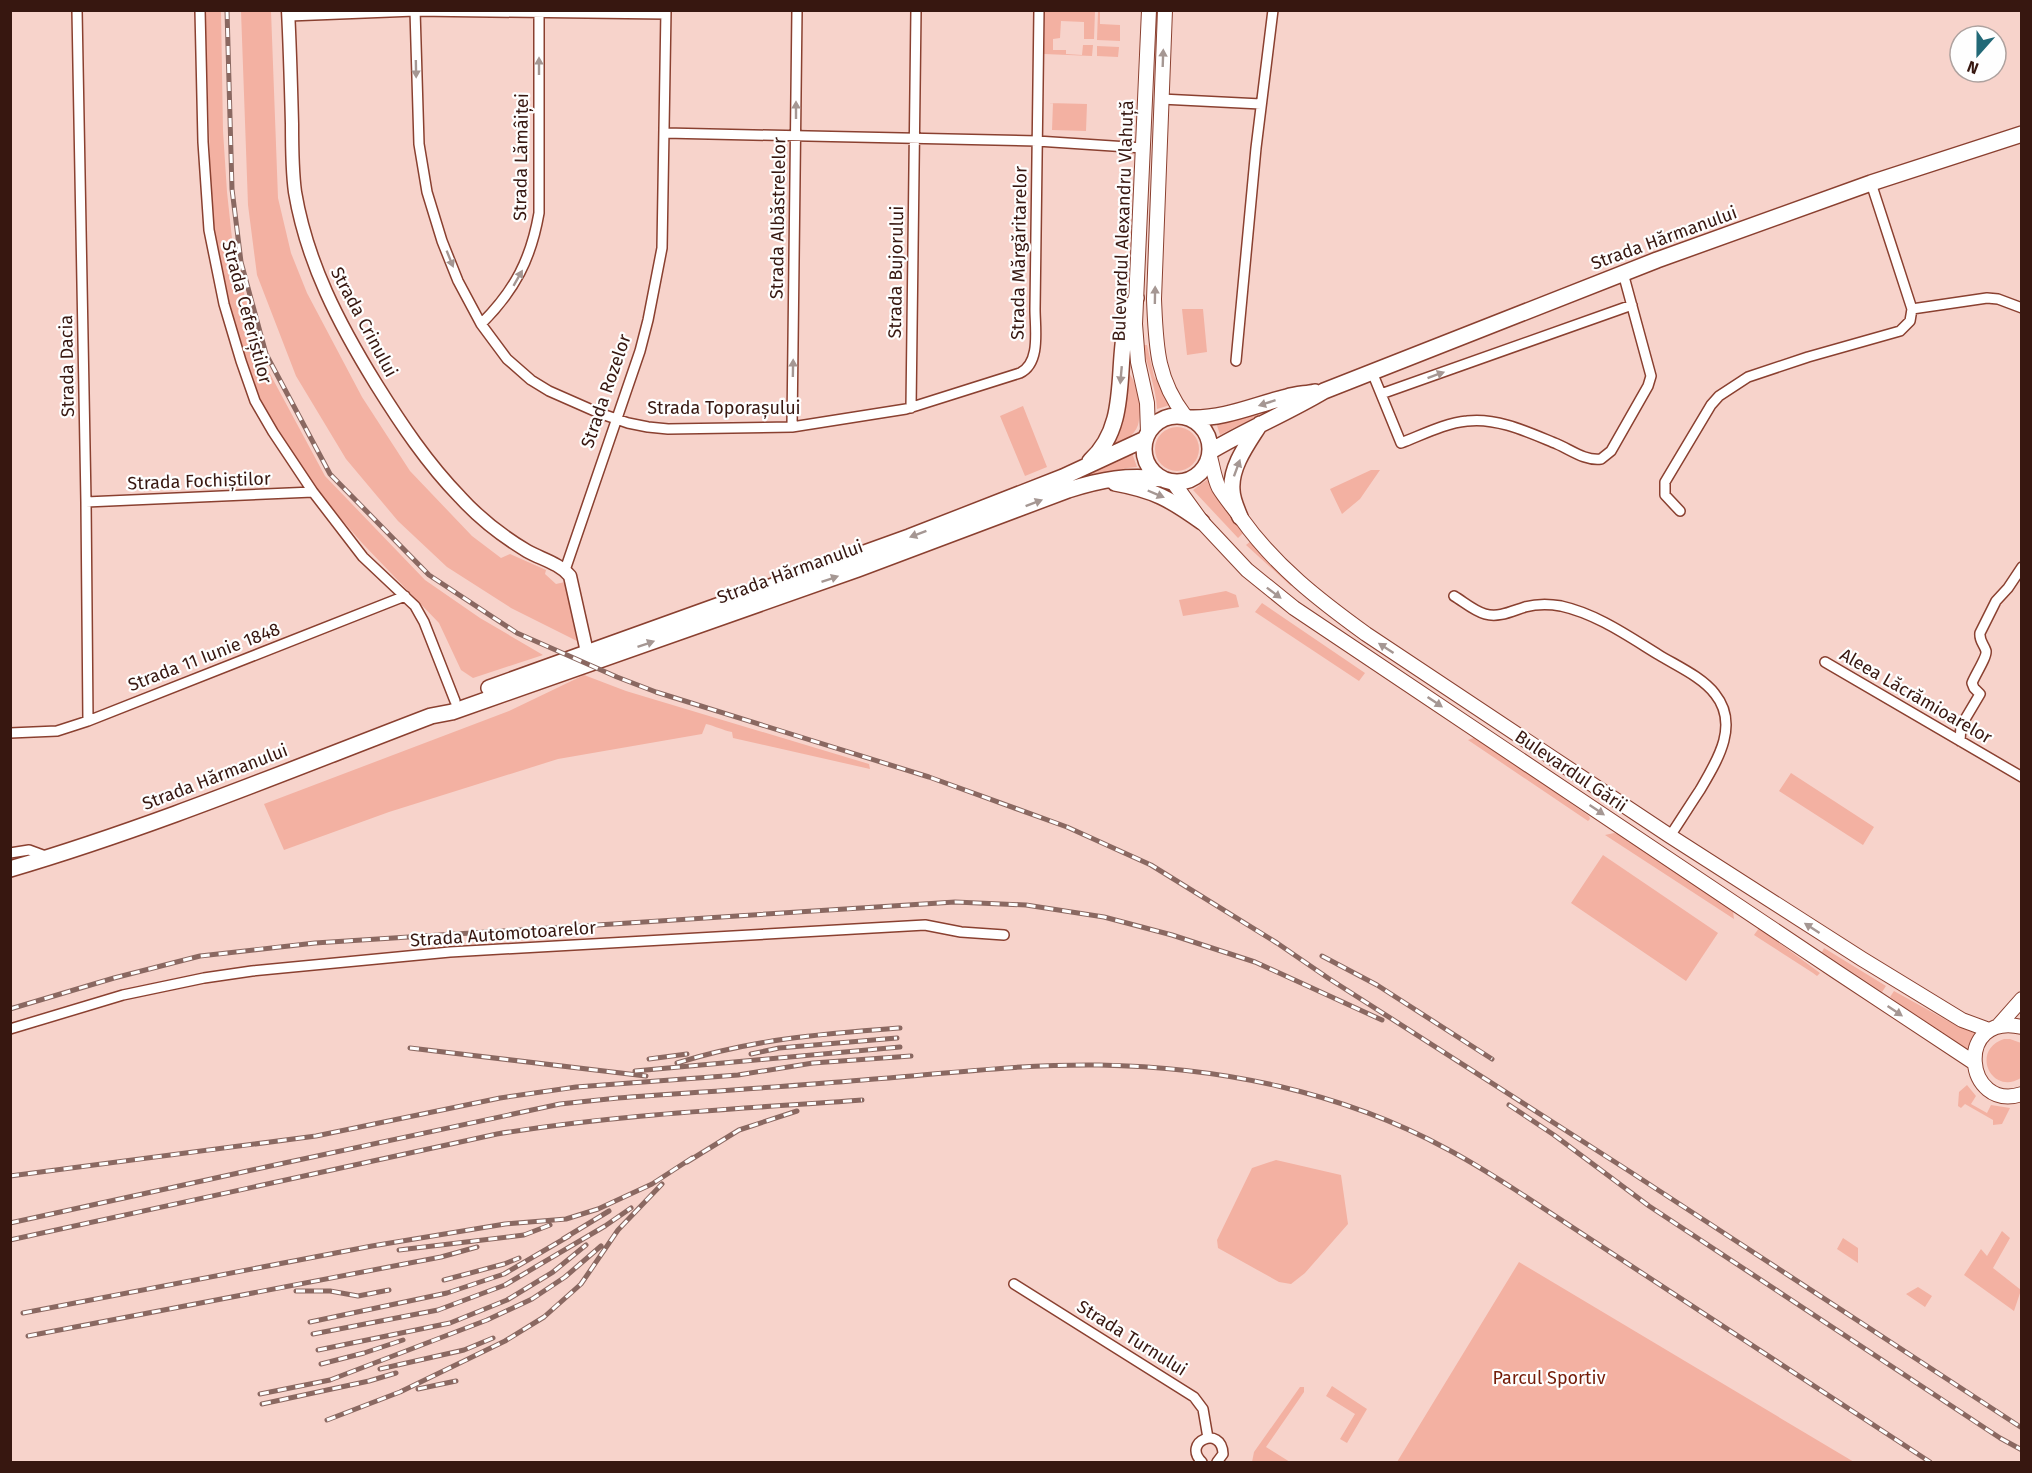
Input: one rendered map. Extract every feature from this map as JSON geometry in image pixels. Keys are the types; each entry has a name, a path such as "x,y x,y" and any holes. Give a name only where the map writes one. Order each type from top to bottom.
{"main road":[{"name":"Bulevardul Alexandru Vlahuță","path":"1147,435 1147,403 1138,362 1135,324 1149,10"},
{"name":"Bulevardul Alexandru Vlahuță","path":"1165,10 1154,299 1156,345 1167,384 1176,404 1188,417"},
{"name":"Strada Hărmanului","path":"1210,454 1260,424 1294,409 1324,391 1623,273 1871,183 2022,134"},
{"path":"1077,471 1098,454 1111,434 1117,413 1126,323 1136,298"},
{"name":"Strada Hărmanului","path":"1188,417 1208,418 1235,414 1287,397 1324,391"},
{"path":"1188,417 1202,426 1207,433 1210,454 1208,464 1198,475 1185,481 1168,480 1155,474 1145,458 1144,448 1147,435 1158,421 1164,418 1188,417"},
{"path":"1240,518 1232,491 1233,478 1245,448 1260,424"},
{"name":"Strada Hărmanului","path":"431,716 455,701 909,537 1077,471 1147,435"},
{"name":"Bulevardul Gării","path":"1210,454 1220,489 1240,518 1270,555 1329,608 1670,836 1896,981 1962,1020 1994,1027 2012,1025 2022,1027"},
{"name":"Strada Hărmanului","path":"10,869 50,858 431,716 463,708 858,569 1068,490 1126,476 1168,480"},
{"name":"Bulevardul Gării","path":"1168,480 1202,522 1258,581 1294,608 1973,1062"},
{"path":"1103,481 1153,492 1170,500 1202,522"},
{"path":"2022,999 1977,1044 1973,1062 1976,1074 1986,1088 2004,1096 2022,1094"}],"street":[{"name":"Strada Dacia","path":"77,10 88,721"},
{"name":"Strada Ceferiștilor","path":"200,10 208,230 224,304 255,401 313,492 363,557 415,606 424,622 455,701"},
{"name":"Strada Albăstrelelor","path":"792,427 796,10"},
{"name":"Strada Bujorului","path":"911,408 916,10"},
{"name":"Strada Mărgăritarelor","path":"1030,366 1034,354 1035,320 1039,10"},
{"path":"1236,361 1261,104 1273,10"},
{"name":"Strada Toporașului","path":"415,11 419,144 427,192 442,241 458,281 481,324 507,359 531,380 567,400 617,420 648,427 668,429 792,427 911,408 1020,373 1030,366"},
{"name":"Strada Lămâiței","path":"481,324 515,283 526,263 535,237 539,213 539,12"},
{"path":"289,13 666,12"},
{"name":"Strada Rozelor","path":"565,570 640,351 660,257 665,133 666,12"},
{"name":"Strada Crinului","path":"289,13 295,191 310,254 330,302 360,358 394,413 436,472 480,518 502,535 565,570"},
{"path":"1161,99 1261,104"},
{"path":"665,133 914,137"},
{"name":"Strada Mărgăritarelor","path":"914,137 1037,141 1143,148"},
{"path":"1680,511 1665,495 1665,482 1711,405 1726,391 1748,377 1900,331 1910,321 1912,309 1871,183"},
{"path":"1372,372 1401,443 1456,423 1477,420 1500,424 1523,432 1586,458 1601,459 1611,452 1650,380 1650,370 1623,273"},
{"path":"1912,309 1988,297 2022,308"},
{"path":"1381,394 1632,305"},
{"name":"Strada Fochiștilor","path":"86,502 313,492"},
{"path":"1960,741 1960,726 1980,694 1972,683 1986,655 1980,633 1996,601 2022,567"},
{"path":"565,570 570,576 587,652"},
{"name":"Strada 11 Iunie 1848","path":"10,733 57,731 88,721 405,596"},
{"path":"1454,596 1486,614 1501,615 1540,605 1560,606 1590,615 1693,676 1714,693 1722,705 1726,730 1719,759 1670,836"},
{"name":"Aleea Lăcrămioarelor","path":"1825,662 2022,777"},
{"path":"10,853 29,850 50,858"},
{"name":"Strada Automotoarelor","path":"10,1029 123,995 204,978 392,958 925,925 961,932 1004,935"},
{"name":"Strada Turnului","path":"1014,1284 1194,1397 1203,1409 1208,1438"},
{"path":"1199,1462 1197,1446 1208,1438 1220,1442 1223,1449 1223,1461"}],"green space":[{"path":"205,11 221,11 223,131 234,257 262,359 325,476 425,580 480,618 543,655 473,678 461,670 439,623 362,543 303,475 257,400 232,327 213,249"},
{"path":"241,11 271,11 278,198 291,253 307,293 362,397 410,471 472,536 501,558 510,554 546,570 545,574 556,584 565,582 577,641 511,608 447,567 398,521 346,459 296,376 257,275 248,205"},
{"path":"1045,11 1095,11 1094,39 1084,39 1084,22 1061,21 1060,38 1053,39 1053,50 1066,50 1066,54 1082,55 1083,45 1093,45 1092,56 1044,54"},
{"path":"1098,11 1100,11 1100,24 1120,25 1120,41 1097,40"},
{"path":"1097,46 1119,47 1118,57 1097,56"},
{"path":"1053,103 1087,104 1086,131 1052,130"},
{"path":"1182,309 1203,309 1207,352 1187,355"},
{"path":"1143,345 1147,345 1154,376 1170,405 1157,409"},
{"path":"1128,372 1138,397 1140,412 1138,425 1128,438 1112,446 1122,426"},
{"path":"1023,406 1047,467 1025,476 1000,416"},
{"path":"1267,411 1220,435 1216,422 1231,421"},
{"path":"1177,427 1193,433 1199,449 1193,465 1177,471 1161,465 1155,449 1161,433"},
{"path":"1132,453 1137,467 1075,481 1074,479"},
{"path":"1371,470 1380,470 1360,499 1342,514 1330,489"},
{"path":"1208,479 1243,533 1238,538 1193,490"},
{"path":"1251,541 1292,585 1291,586 1246,545"},
{"path":"1226,591 1236,595 1239,607 1183,616 1179,600"},
{"path":"1262,603 1365,673 1359,681 1255,612"},
{"path":"584,675 626,691 869,764 870,769 733,738 732,732 706,724 702,734 558,759 389,812 284,850 264,804 509,711"},
{"path":"1476,737 1589,816 1590,819 1588,821 1468,740"},
{"path":"1791,773 1874,827 1863,845 1779,791"},
{"path":"1614,833 1623,835 1730,906 1734,919 1605,835"},
{"path":"1603,855 1718,933 1686,981 1571,903"},
{"path":"1759,928 1820,973 1817,976 1754,935"},
{"path":"1824,948 1886,986 1882,992 1822,952"},
{"path":"1894,991 1957,1026 1975,1033 1966,1052 1890,997"},
{"path":"2004,1039 2021,1043 2021,1078 2010,1082 2001,1081 1988,1069 1988,1052"},
{"path":"1967,1085 1976,1096 1971,1104 1987,1113 1991,1105 2010,1108 2002,1124 1993,1125 1993,1120 1965,1104 1961,1108 1958,1106 1959,1092"},
{"path":"1276,1160 1341,1175 1348,1224 1305,1273 1291,1284 1279,1282 1218,1248 1217,1240 1252,1168"},
{"path":"2002,1231 2010,1238 1993,1268 2021,1290 2014,1311 1964,1275 1981,1249 1987,1256"},
{"path":"1843,1238 1858,1248 1858,1263 1837,1249"},
{"name":"Parcul Sportiv","path":"1519,1262 1854,1462 1397,1462"},
{"path":"1918,1287 1932,1296 1925,1307 1906,1294"},
{"path":"1332,1386 1367,1409 1347,1443 1340,1439 1355,1414 1326,1396"},
{"path":"1300,1387 1304,1387 1304,1392 1266,1447 1290,1462 1252,1462 1254,1452"}],"railway":[{"path":"227,10 232,189 241,262 266,354 330,474 429,575 517,633 617,677 656,692 929,777 1067,827 1151,865 1277,943 2022,1428"},
{"path":"10,1009 114,978 200,956 315,943 955,902 1026,905 1104,917 1172,935 1255,962 1382,1020"},
{"path":"1322,956 1377,985 1492,1059"},
{"path":"677,1063 761,1043 815,1035 900,1028"},
{"path":"751,1054 779,1048 897,1038"},
{"path":"635,1071 900,1047"},
{"path":"410,1048 646,1076"},
{"path":"649,1059 687,1054"},
{"path":"10,1176 316,1136 500,1098 576,1087 738,1075 813,1063 911,1056"},
{"path":"10,1223 560,1104 1040,1066 1099,1065 1189,1071 1233,1077 1322,1097 1406,1129 1447,1149 1514,1189 1930,1462"},
{"path":"10,1240 497,1134 633,1117 862,1100"},
{"path":"1509,1105 1554,1135 1649,1206 2000,1438 2022,1450"},
{"path":"687,1162 739,1130 797,1111"},
{"path":"23,1313 372,1246 505,1224 566,1219 598,1209 652,1184 692,1158"},
{"path":"327,1420 400,1392 505,1341 544,1317 581,1284 618,1230 662,1184"},
{"path":"313,1334 438,1310 505,1285 605,1226 631,1208"},
{"path":"563,1239 609,1211"},
{"path":"399,1250 524,1235 550,1225"},
{"path":"310,1322 447,1293 504,1274 569,1236"},
{"path":"318,1350 450,1323 507,1300 553,1272 586,1245"},
{"path":"260,1394 330,1380 487,1320 532,1299 565,1277 601,1246"},
{"path":"28,1336 441,1257 477,1247"},
{"path":"444,1280 519,1258"},
{"path":"296,1291 330,1291 358,1296 389,1290"},
{"path":"380,1369 464,1350 493,1338"},
{"path":"321,1364 403,1340"},
{"path":"262,1404 396,1373"},
{"path":"418,1389 456,1381"}]}
